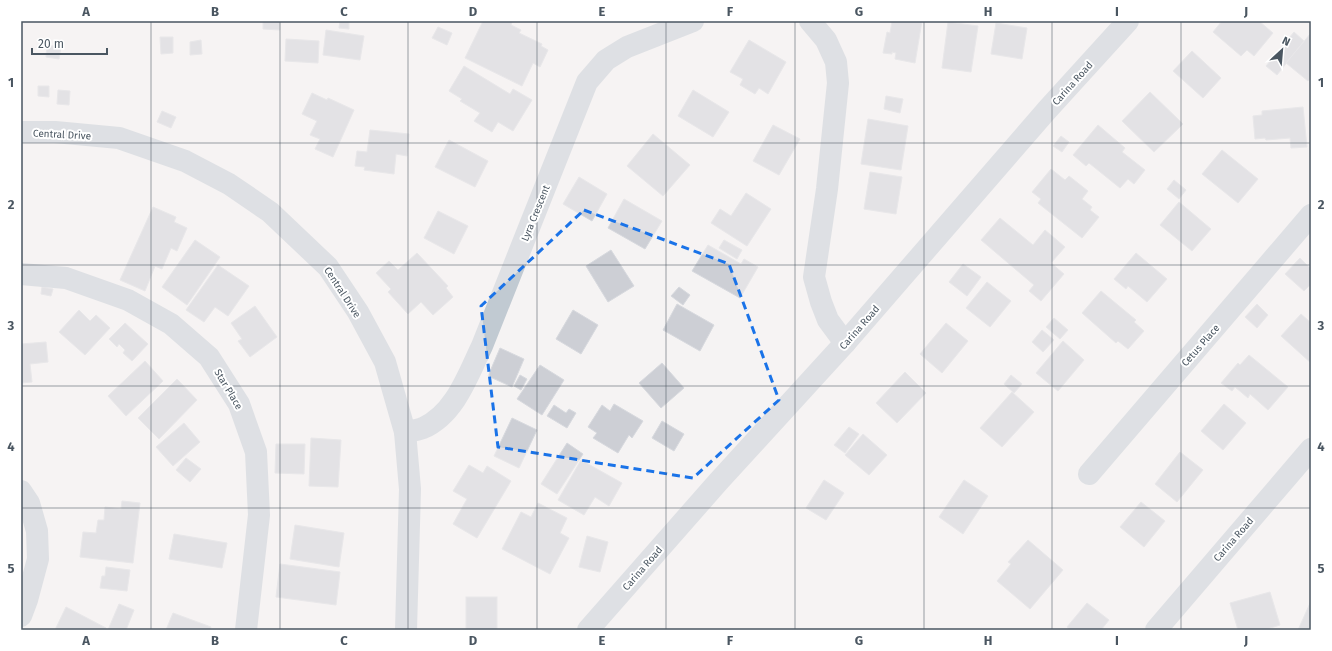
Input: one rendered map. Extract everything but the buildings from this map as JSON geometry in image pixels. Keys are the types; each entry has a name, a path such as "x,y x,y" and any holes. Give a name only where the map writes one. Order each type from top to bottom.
{"street":[{"name":"Lyra Crescent","path":"405,432 423,428 436,420 450,407 462,388 482,346 587,82 606,60 627,47 692,21"},
{"path":"810,21 826,40 836,62 838,83 827,189 814,277 828,320 845,342"},
{"name":"Carina Road","path":"588,630 718,482 845,342 1042,116 1128,21"},
{"name":"Central Drive","path":"21,132 55,132 119,138 185,161 229,184 270,212 328,267 358,312 385,362 405,432 410,489 406,630"},
{"name":"Cetus Place","path":"1089,474 1311,215"},
{"name":"Star Place","path":"21,274 66,278 128,300 171,324 209,358 240,404 256,452 259,515 246,630"},
{"name":"Carina Road","path":"1156,630 1311,449"},
{"path":"21,491 29,503 36,531 38,559 21,616"}],"highlighted area":[{"path":"584,210 729,264 779,400 693,478 498,447 481,306"}]}
